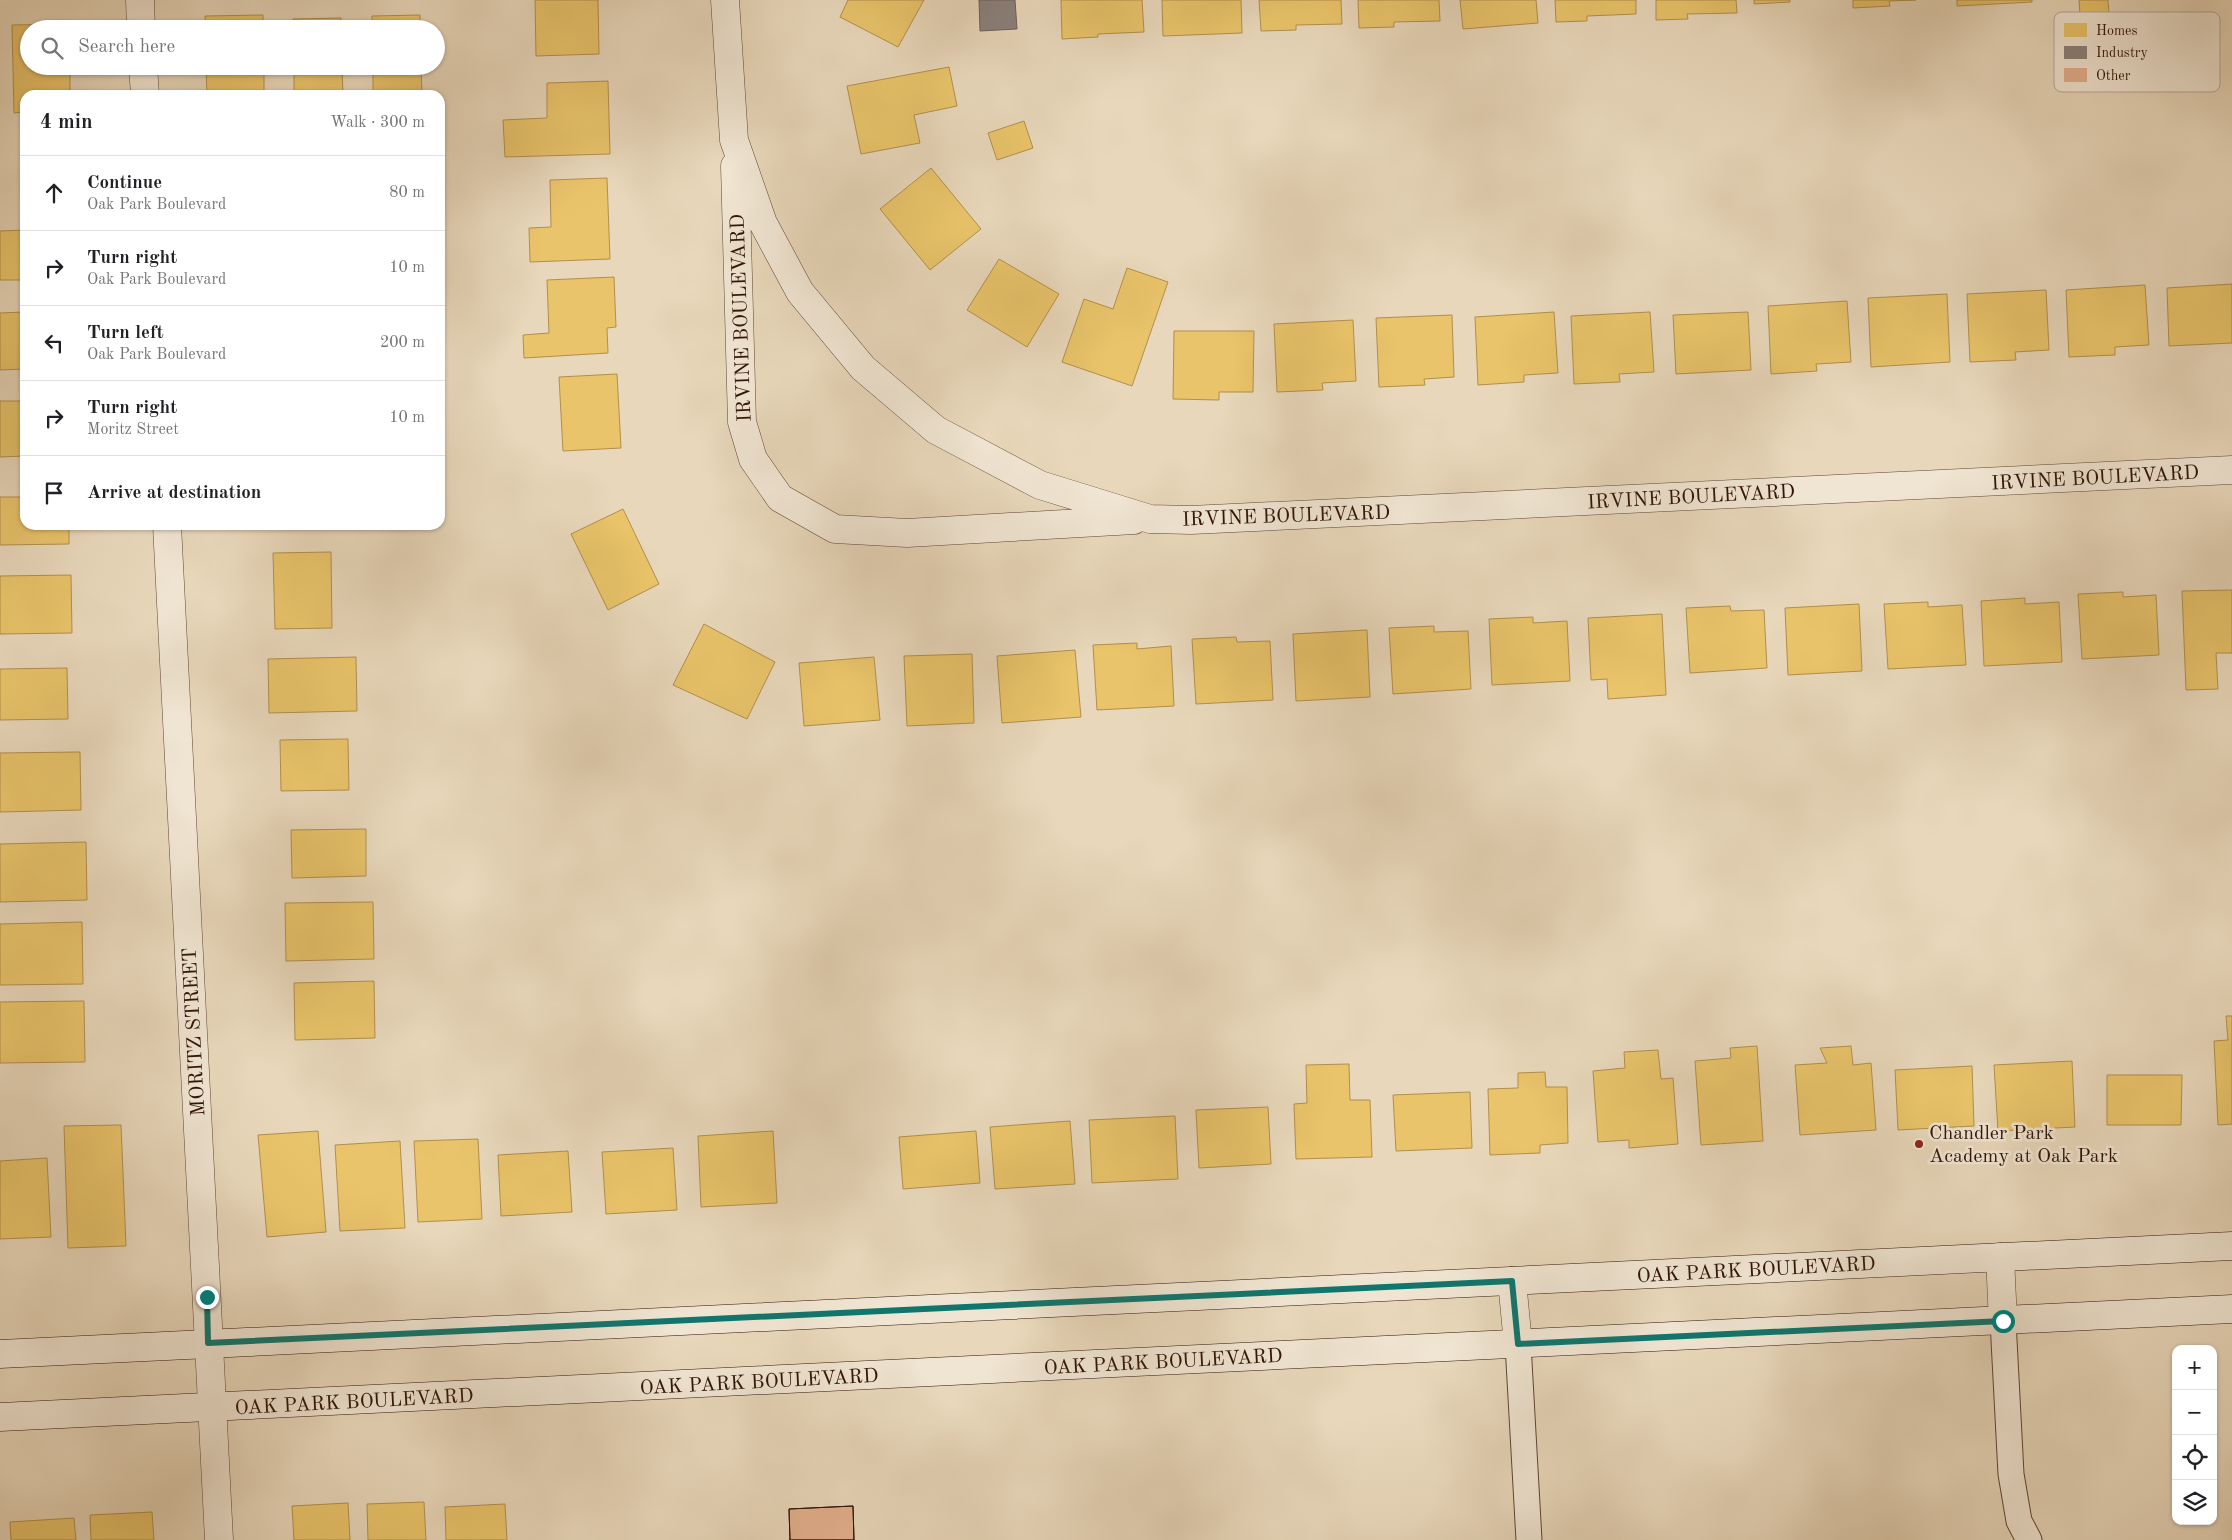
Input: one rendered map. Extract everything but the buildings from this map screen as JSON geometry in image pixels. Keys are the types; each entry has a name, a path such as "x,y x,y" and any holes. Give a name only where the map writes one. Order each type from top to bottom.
{"street":[{"path":"140,0 141,20"},
{"name":"IRVINE BOULEVARD","path":"725,0 734,140 742,422 753,459 780,498 835,528 907,533 2232,470"},
{"path":"144,75 145,90"},
{"name":"IRVINE BOULEVARD","path":"734,140 763,222 800,292 863,368 936,430 1040,485 1150,520"},
{"name":"MORITZ STREET","path":"167,530 219,1540"},
{"name":"OAK PARK BOULEVARD","path":"0,1354 2232,1246"},
{"path":"2000,1258 2003,1321"},
{"path":"1512,1281 1518,1344"},
{"name":"OAK PARK BOULEVARD","path":"0,1417 2232,1309"}],"lane":[{"path":"2003,1321 2011,1474 2019,1520 2029,1540"},
{"path":"1518,1344 1529,1540"}],"place":[{"name":"Chandler Park Academy at Oak Park","path":"1919,1144"}],"route":[{"path":"207,1297 208,1343 1512,1281 1518,1344 2003,1321"}]}
